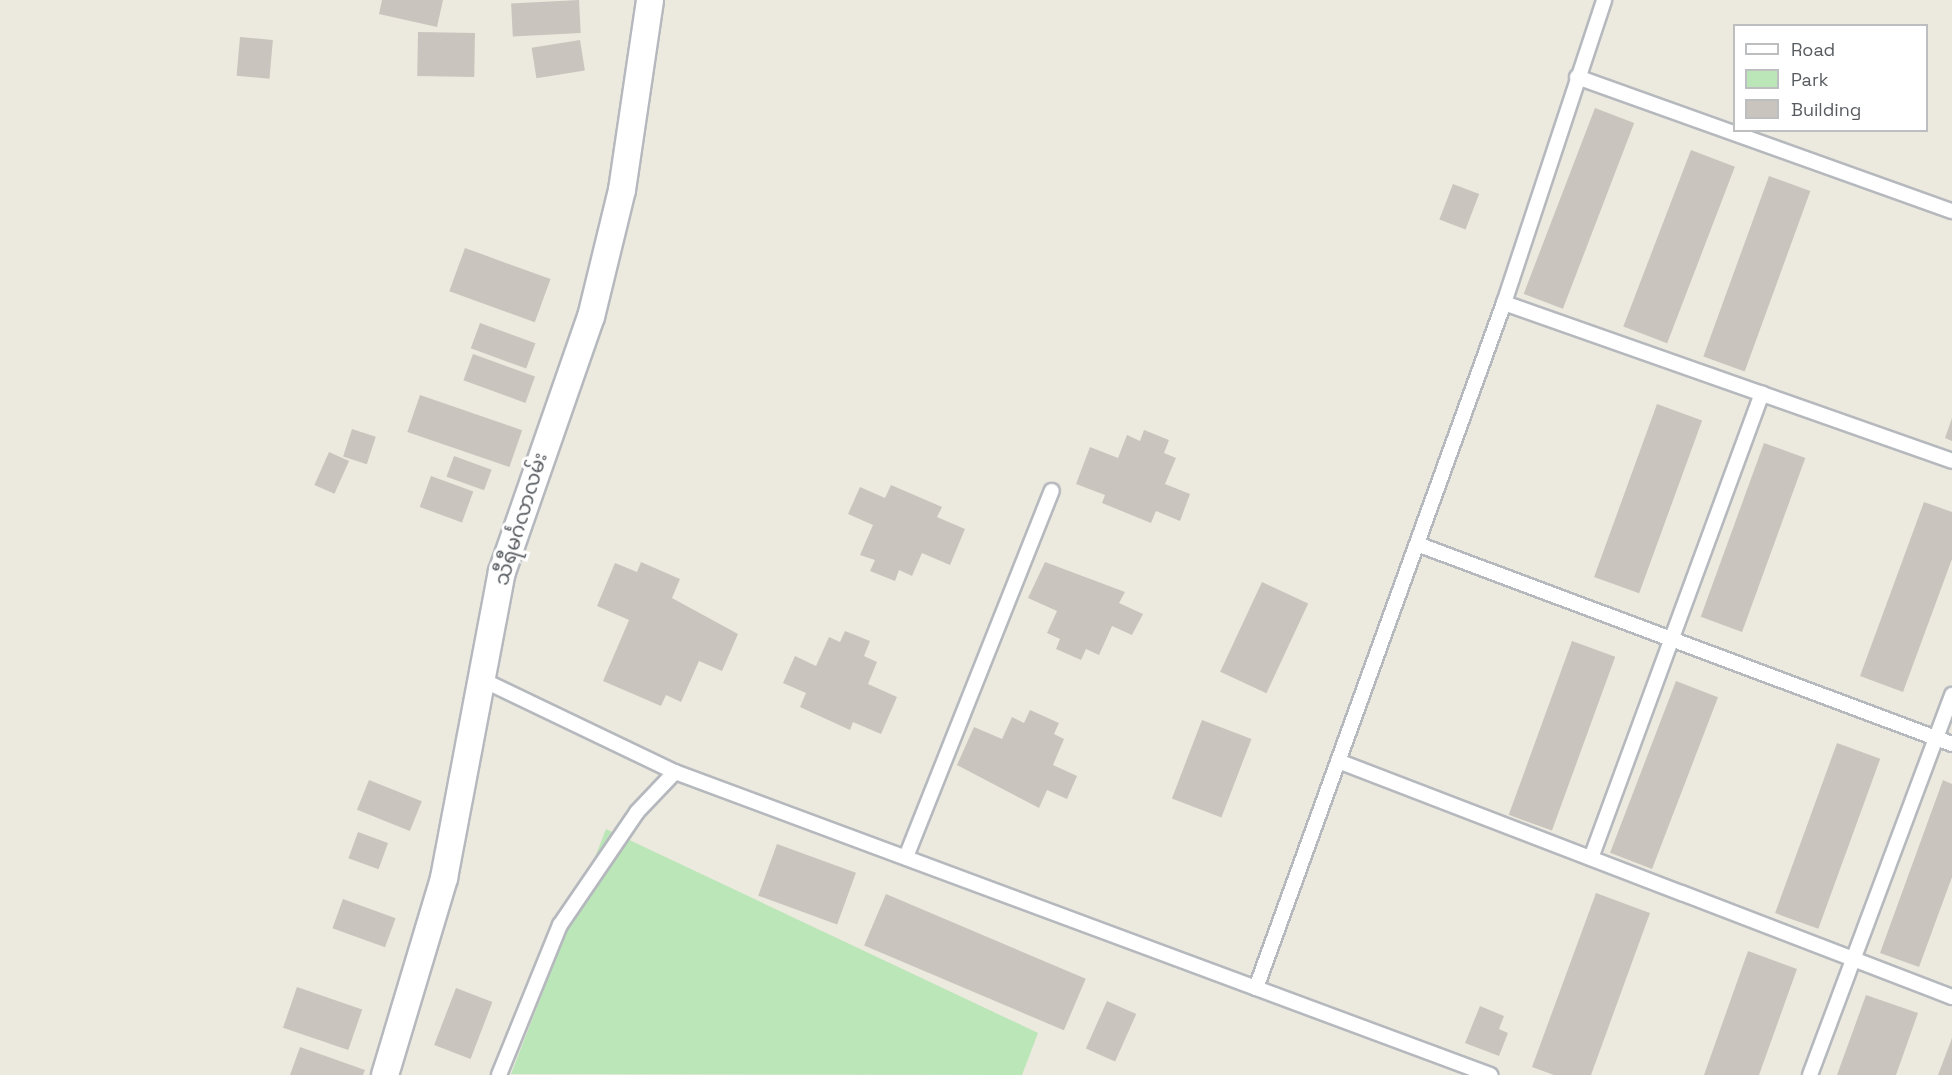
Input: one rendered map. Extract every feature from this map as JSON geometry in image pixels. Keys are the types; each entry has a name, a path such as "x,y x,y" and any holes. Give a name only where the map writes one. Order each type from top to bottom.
{"street":[{"name":"သီရီမင်္ဂလာလမ်း","path":"385,1075 444,878 485,681 502,572 591,317 620,201 650,0"}],"lane":[{"path":"1256,988 1504,303 1604,0"},
{"path":"1577,77 1952,211"},
{"path":"1504,303 1952,461"},
{"path":"1591,858 1762,394"},
{"path":"906,857 1052,491"},
{"path":"1417,544 1952,744"},
{"path":"485,681 675,772 1490,1075"},
{"path":"1810,1075 1952,695"},
{"path":"1338,761 1952,997"},
{"path":"499,1075 560,925 637,812 675,772"}],"green space":[{"path":"606,829 1038,1033 1022,1075 511,1074"}],"building":[{"path":"382,0 443,0 437,27 379,14"},
{"path":"579,0 581,33 513,37 511,4"},
{"path":"418,32 475,33 474,77 417,76"},
{"path":"240,37 273,40 269,79 237,76"},
{"path":"580,40 585,71 536,78 532,48"},
{"path":"1595,108 1634,123 1563,309 1524,294"},
{"path":"1691,150 1735,167 1667,343 1623,326"},
{"path":"1769,176 1810,191 1745,371 1703,356"},
{"path":"1453,184 1479,194 1466,230 1439,219"},
{"path":"465,248 551,279 535,322 449,291"},
{"path":"480,323 535,343 526,369 471,348"},
{"path":"473,354 535,377 525,403 463,380"},
{"path":"420,395 522,430 509,467 407,432"},
{"path":"1657,404 1702,420 1639,593 1594,577"},
{"path":"1952,418 1952,441 1945,438"},
{"path":"352,429 376,437 367,464 343,457"},
{"path":"1144,430 1169,440 1164,453 1176,458 1165,484 1190,494 1180,521 1156,511 1151,523 1102,503 1105,495 1076,484 1090,447 1118,458 1127,435 1140,441"},
{"path":"1764,443 1805,458 1742,632 1701,617"},
{"path":"329,452 349,461 334,494 314,485"},
{"path":"454,456 492,470 484,490 446,477"},
{"path":"431,476 473,491 462,522 420,507"},
{"path":"891,485 942,507 937,517 965,529 950,565 922,553 912,576 899,570 895,581 870,571 875,560 860,555 873,525 848,514 860,487 885,498"},
{"path":"1924,502 1952,512 1952,559 1903,692 1860,676"},
{"path":"641,562 680,579 672,598 738,634 722,671 699,661 681,702 666,695 661,706 603,681 629,620 597,606 615,563 637,572"},
{"path":"1045,562 1125,592 1119,603 1143,614 1132,635 1112,626 1099,655 1086,649 1081,660 1056,649 1060,639 1047,633 1057,611 1028,598"},
{"path":"1262,582 1308,604 1266,693 1220,672"},
{"path":"845,631 870,641 864,656 877,662 868,684 897,697 881,734 853,722 850,730 800,707 806,693 783,683 795,656 816,666 829,637 840,642"},
{"path":"1572,641 1615,657 1552,831 1509,815"},
{"path":"1676,681 1718,697 1652,869 1610,853"},
{"path":"1030,710 1059,723 1054,734 1064,739 1053,765 1077,776 1067,799 1047,790 1039,808 957,765 974,727 1002,739 1012,717 1024,723"},
{"path":"1202,720 1251,739 1221,817 1172,798"},
{"path":"1837,743 1880,759 1818,929 1775,913"},
{"path":"369,780 422,801 410,831 357,810"},
{"path":"1943,780 1952,784 1952,877 1919,967 1880,953"},
{"path":"358,832 388,843 378,869 348,858"},
{"path":"777,844 856,873 837,924 758,896"},
{"path":"1596,893 1650,913 1591,1075 1554,1075 1532,1067"},
{"path":"886,894 1086,979 1064,1030 864,946"},
{"path":"343,899 396,918 385,947 332,928"},
{"path":"1748,951 1797,969 1759,1075 1704,1075"},
{"path":"297,987 362,1009 348,1050 283,1028"},
{"path":"456,988 492,1002 471,1059 434,1045"},
{"path":"1866,995 1918,1013 1896,1075 1837,1075"},
{"path":"1107,1001 1136,1014 1115,1062 1086,1049"},
{"path":"1480,1006 1504,1016 1499,1029 1508,1033 1499,1056 1465,1043"},
{"path":"1952,1038 1952,1075 1938,1075"},
{"path":"300,1047 365,1070 363,1075 290,1075"}]}
